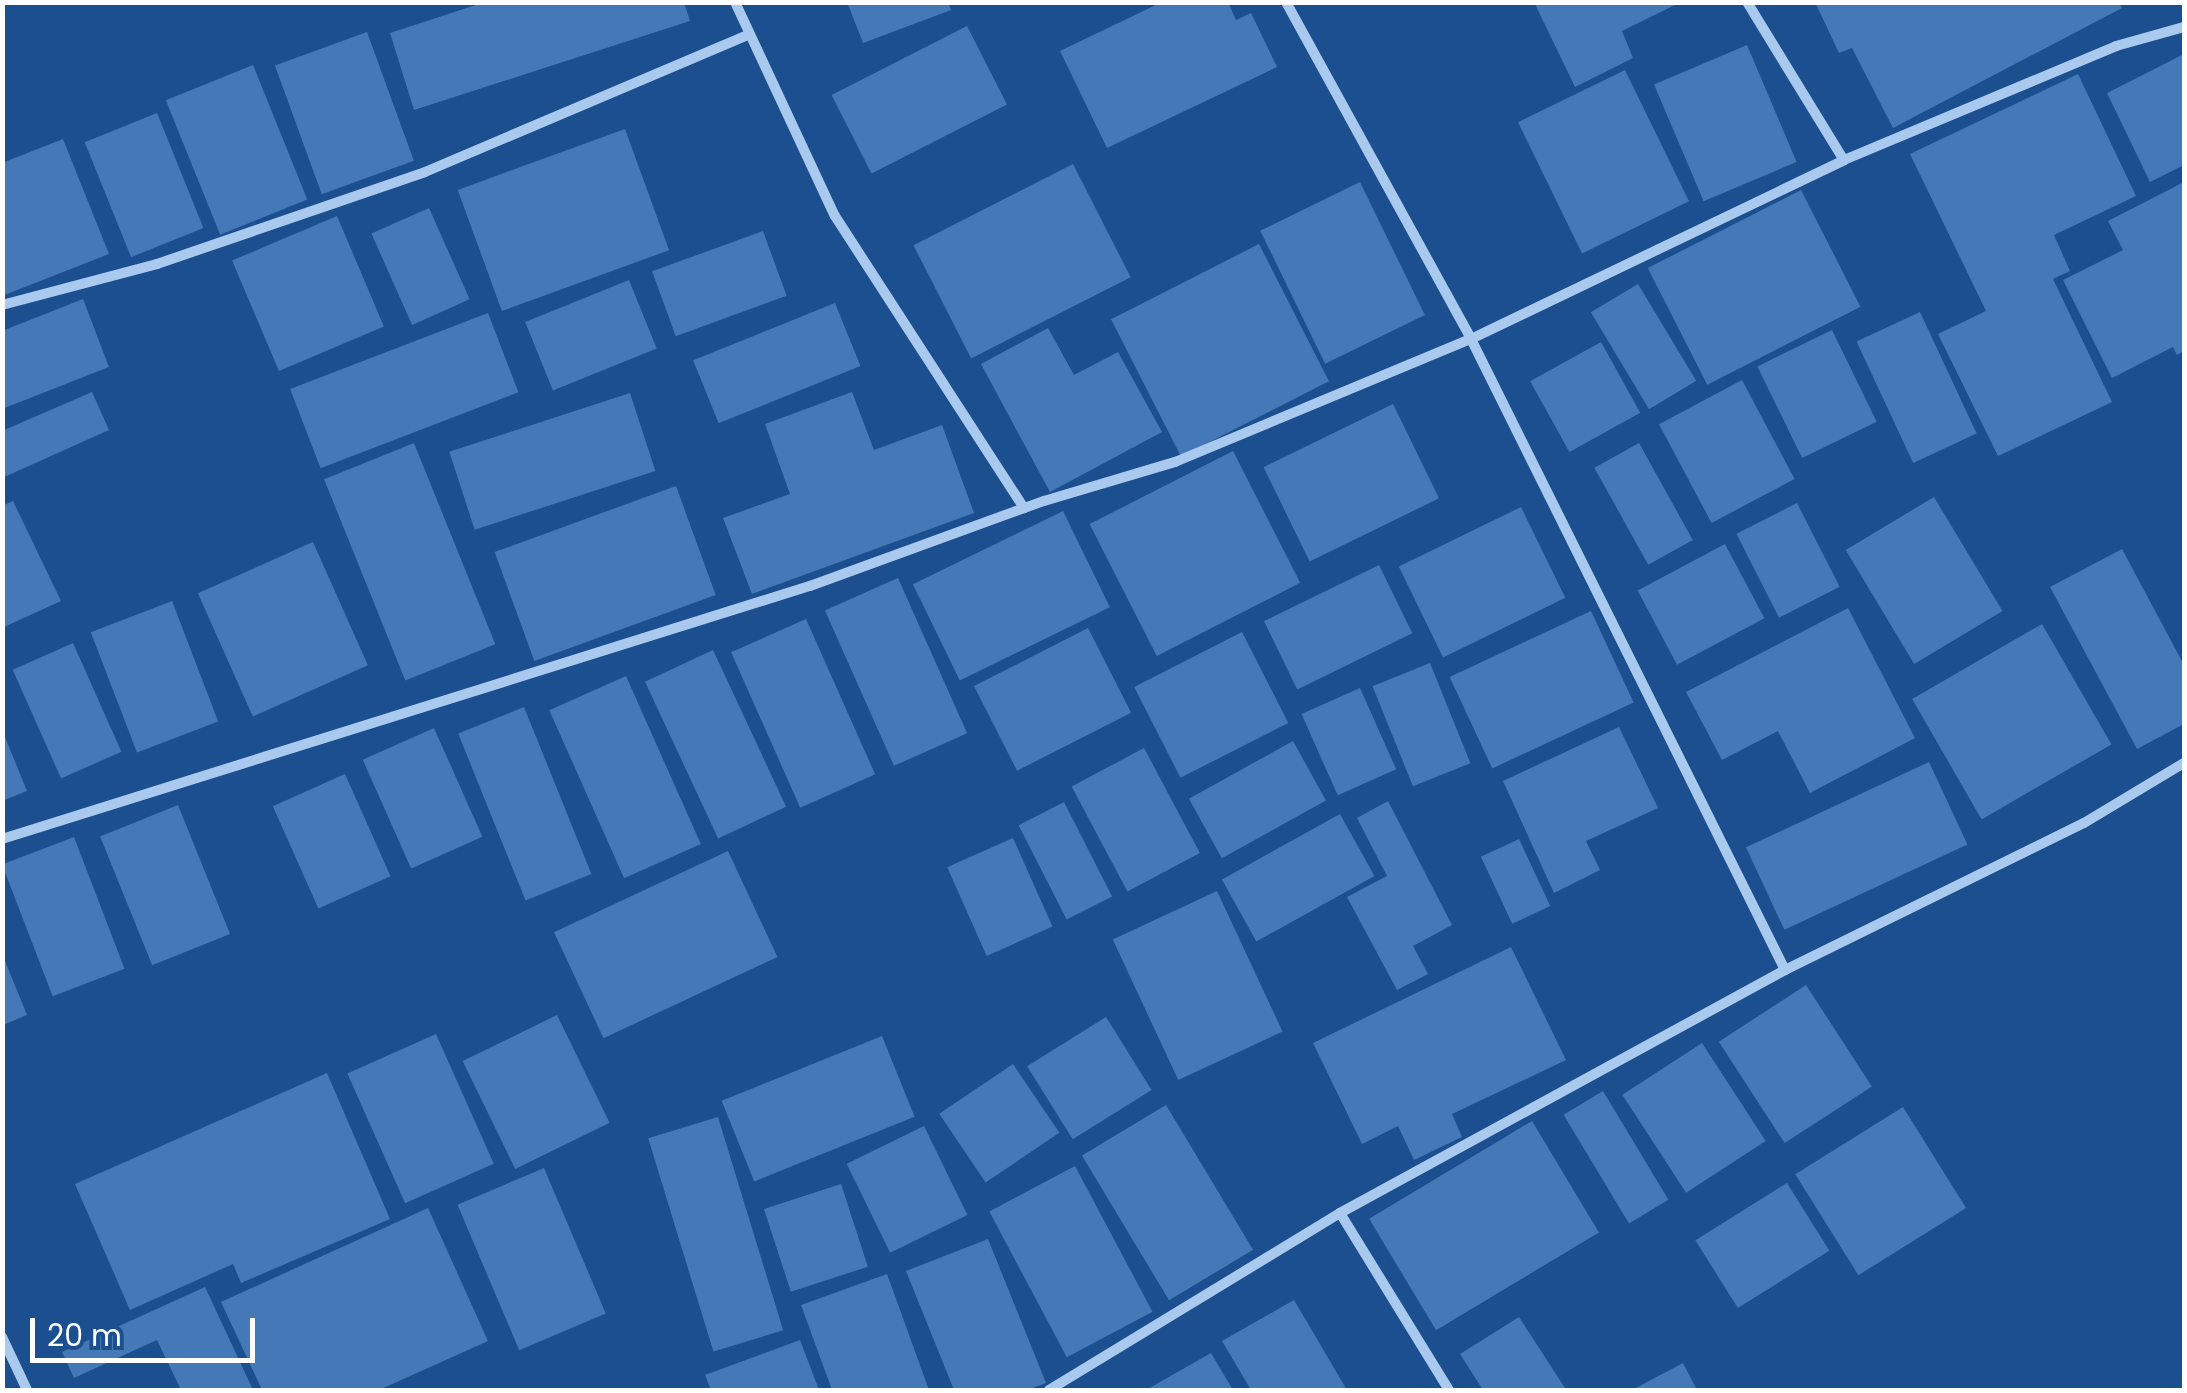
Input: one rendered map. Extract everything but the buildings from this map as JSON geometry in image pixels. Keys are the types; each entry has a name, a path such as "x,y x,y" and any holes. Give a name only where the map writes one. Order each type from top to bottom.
{"street":[{"path":"735,2 746,36 835,216 1024,508"},
{"path":"1286,2 1471,339 1785,970"},
{"path":"1747,2 1844,160"},
{"path":"2,839 810,586 1024,508 1175,462 1471,339 1844,160 2116,46 2184,26"},
{"path":"2,306 157,264 425,172 746,36"},
{"path":"1049,1390 1340,1214 1785,970 2084,822 2184,763"},
{"path":"1340,1214 1449,1390"},
{"path":"2,1336 27,1390"}]}
